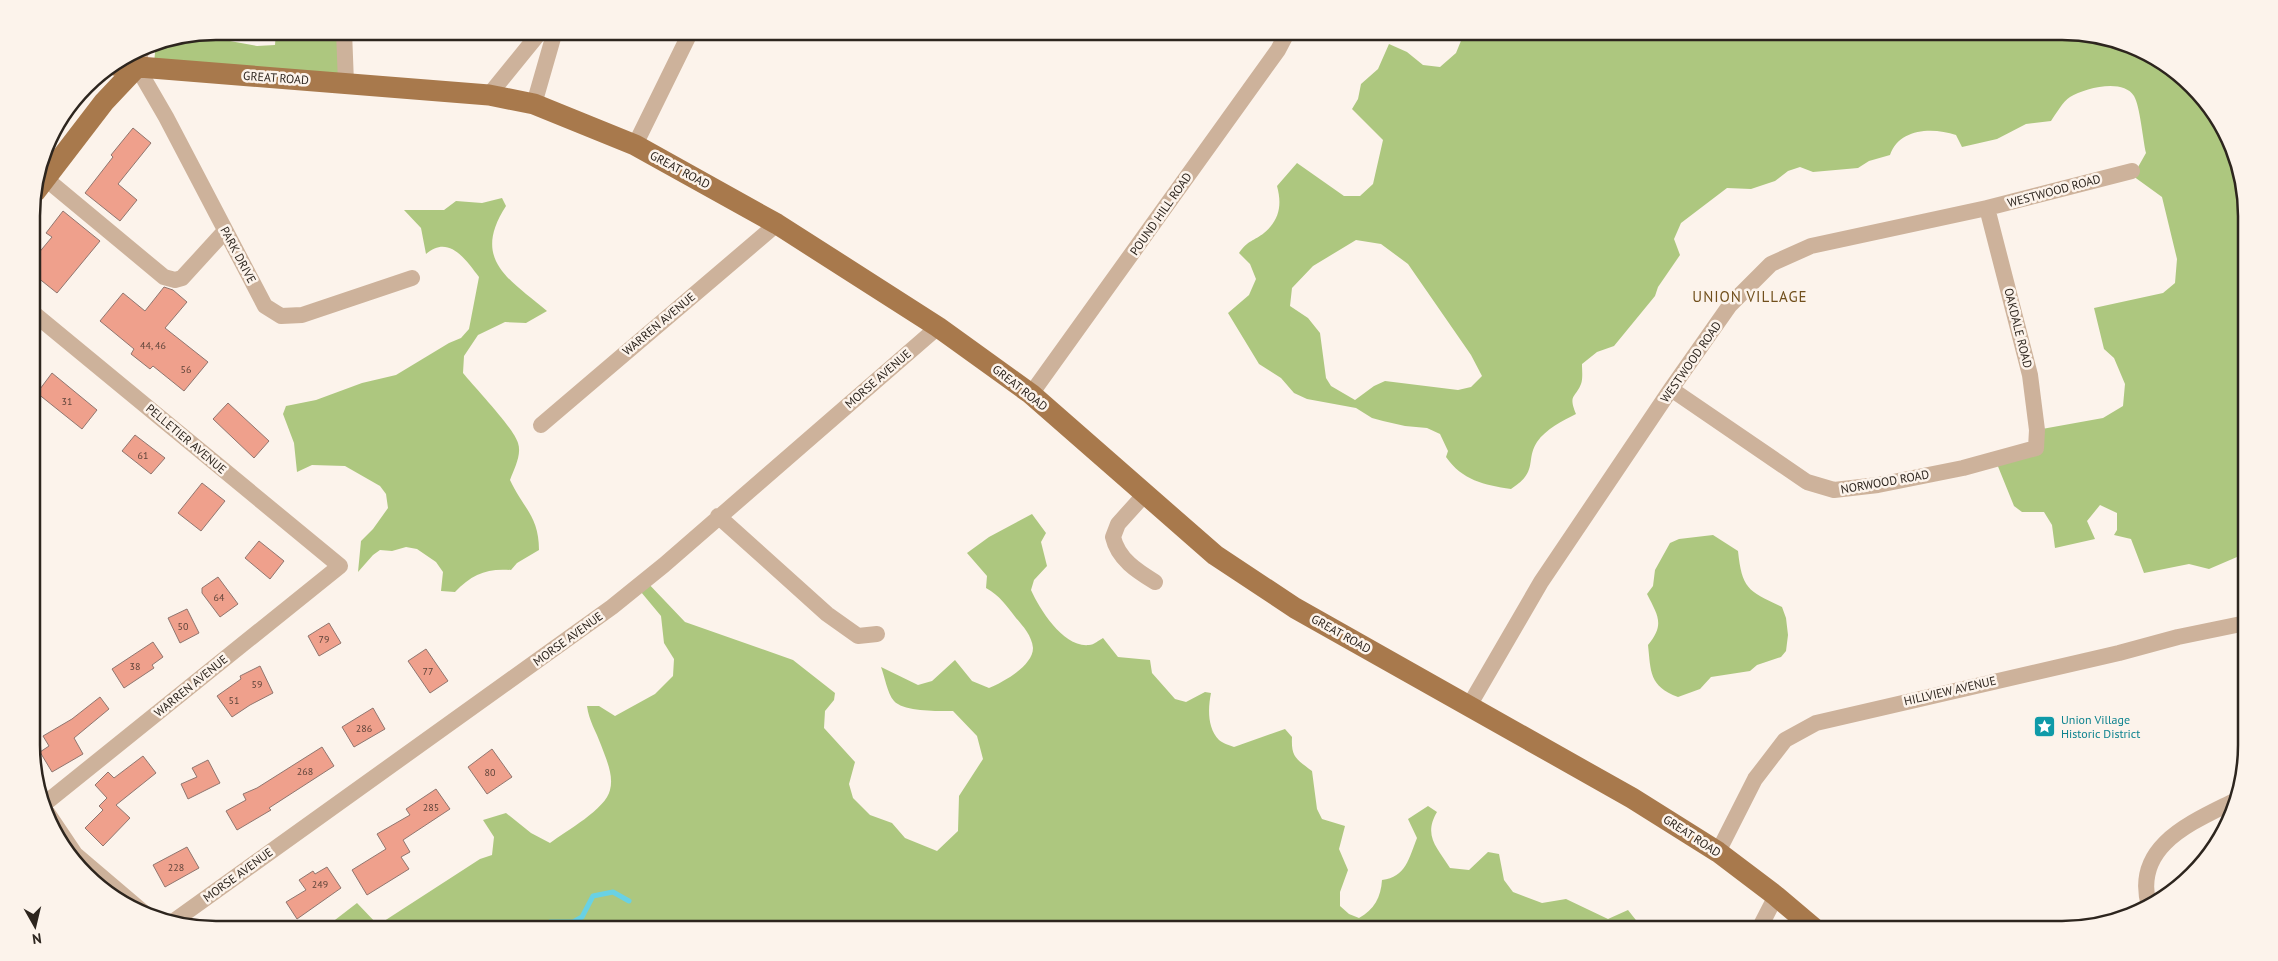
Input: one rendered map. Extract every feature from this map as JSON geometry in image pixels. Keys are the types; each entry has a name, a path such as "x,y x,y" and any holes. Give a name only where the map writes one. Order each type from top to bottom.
{"main road":[{"name":"GREAT ROAD","path":"140,57 346,83 489,95 534,104 635,145 777,224 938,327 1030,394 1216,555 1295,608 1632,798 1718,852 1806,921"},
{"path":"43,181 138,58"}],"street":[{"path":"344,40 346,83"},
{"path":"489,95 534,40"},
{"path":"534,104 552,40"},
{"path":"635,145 687,40"},
{"name":"POUND HILL ROAD","path":"1030,394 1260,74 1282,40"},
{"name":"PARK DRIVE","path":"139,57 166,117 265,306 281,316 302,315 412,278"},
{"name":"WESTWOOD ROAD","path":"1469,706 1541,582 1671,389 1730,305 1771,264 1811,246 1987,208 2132,171"},
{"path":"43,187 164,277 175,280 182,278 226,231"},
{"name":"OAKDALE ROAD","path":"1987,208 2030,375 2038,430 2036,448"},
{"name":"WARREN AVENUE","path":"541,425 777,224"},
{"name":"PELLETIER AVENUE","path":"40,319 340,566"},
{"name":"MORSE AVENUE","path":"179,917 612,607 664,565 718,516 938,327"},
{"name":"NORWOOD ROAD","path":"1671,389 1807,482 1834,490 1878,485 1944,472 2036,448"},
{"path":"1145,494 1118,524 1113,537 1120,555 1155,582"},
{"path":"718,516 827,614 858,636 877,634"},
{"name":"WARREN AVENUE","path":"49,800 340,566"},
{"name":"HILLVIEW AVENUE","path":"1718,852 1755,779 1785,740 1816,723 2119,653 2178,637 2238,625"},
{"path":"2149,898 2148,870 2164,842 2188,825 2228,804"},
{"path":"90,867 123,894"},
{"path":"1763,921 1776,896"}],"green space":[{"path":"224,40 257,46 275,45 275,40 342,40 344,75 154,63 155,51 182,43"},
{"path":"1461,40 2073,40 2096,43 2118,49 2140,58 2160,70 2178,84 2202,109 2225,149 2235,182 2238,205 2238,557 2209,569 2189,564 2144,573 2131,539 2114,535 2117,530 2117,513 2100,505 2087,521 2095,539 2055,548 2052,525 2044,512 2022,512 2014,506 1997,464 2025,454 2042,429 2103,418 2123,406 2125,384 2114,358 2104,349 2094,308 2163,293 2175,283 2177,259 2162,197 2133,176 2146,153 2136,101 2129,91 2121,87 2104,86 2077,94 2065,101 2051,121 2026,124 1997,139 1962,147 1956,135 1937,131 1918,132 1901,139 1894,146 1890,155 1869,161 1858,168 1813,172 1800,167 1788,171 1775,181 1751,189 1727,188 1681,223 1674,239 1680,255 1658,287 1655,296 1614,346 1597,352 1582,364 1582,382 1572,400 1576,414 1555,426 1541,437 1534,449 1525,477 1511,489 1492,486 1474,480 1459,471 1446,457 1448,451 1440,434 1427,428 1383,421 1372,418 1356,408 1307,399 1294,393 1281,378 1259,364 1228,313 1249,295 1256,279 1250,264 1239,253 1248,243 1264,233 1273,223 1279,205 1277,186 1297,163 1344,196 1360,196 1373,184 1383,140 1352,109 1358,99 1361,84 1378,69 1389,44 1407,52 1423,65 1440,67 1456,53","holes":["1356,240 1381,244 1408,264 1471,355 1482,376 1471,387 1458,390 1385,381 1374,386 1355,400 1331,386 1326,378 1320,333 1308,318 1290,306 1292,288 1313,266"]},
{"path":"502,198 506,206 496,225 492,241 494,255 499,267 508,278 547,311 526,323 505,322 478,335 464,356 463,373 515,436 519,448 518,457 510,480 533,520 539,550 517,563 511,570 487,571 474,577 455,592 441,591 443,572 436,562 417,549 406,547 392,551 380,550 358,572 361,541 373,529 388,508 386,494 380,486 345,466 312,465 297,472 294,443 283,414 286,406 316,400 362,383 396,375 449,343 461,338 469,329 479,277 463,257 449,248 434,249 426,254 421,228 404,210 444,210 456,201 482,203"},
{"path":"1032,514 1046,533 1041,542 1047,566 1034,580 1031,590 1040,607 1054,626 1062,634 1080,644 1091,645 1103,638 1118,657 1150,660 1152,673 1175,699 1186,702 1205,692 1211,693 1209,705 1210,724 1219,740 1234,747 1285,729 1292,737 1292,749 1296,757 1312,771 1317,809 1322,819 1345,826 1339,849 1348,870 1340,892 1340,906 1349,914 1359,918 1369,911 1376,902 1382,880 1402,871 1417,838 1408,819 1428,806 1437,812 1431,828 1433,841 1450,868 1469,870 1488,852 1499,854 1504,880 1513,892 1542,903 1566,899 1608,919 1628,910 1637,921 384,921 480,859 492,855 494,837 483,820 506,813 531,833 550,843 601,805 610,790 611,779 587,706 599,706 615,716 655,694 673,676 674,659 664,643 661,616 636,586 644,579 685,622 793,660 835,693 834,700 825,711 824,728 855,762 849,784 853,798 870,815 892,823 905,838 937,851 958,831 959,796 983,759 977,736 953,711 913,709 899,705 890,694 881,667 918,685 932,681 955,660 972,681 989,688 1002,682 1023,667 1028,661 1032,655 1033,648 1029,635 1002,601 986,588 987,576 967,553 989,537"},
{"path":"1713,535 1738,551 1742,574 1749,587 1761,597 1782,607 1786,618 1788,635 1786,651 1781,657 1757,665 1750,671 1711,677 1700,689 1678,697 1662,688 1653,677 1648,645 1657,631 1658,620 1647,594 1653,586 1655,570 1670,543 1679,539"},
{"path":"357,903 374,921 334,921"}],"building":[{"path":"133,128 151,143 118,184 137,200 120,221 85,193 113,157 111,155"},
{"path":"63,211 100,241 57,293 40,279 40,251 52,237 46,233"},
{"path":"164,287 173,290 187,302 165,328 208,362 184,391 153,366 150,369 131,354 134,349 100,321 123,293 145,311"},
{"path":"52,373 97,410 82,429 40,395 40,389"},
{"path":"228,403 269,441 254,458 213,419"},
{"path":"135,435 165,458 151,474 122,451"},
{"path":"202,483 225,501 201,531 178,513"},
{"path":"259,541 284,561 270,579 245,558"},
{"path":"218,577 238,604 220,617 202,593 202,588"},
{"path":"187,609 199,633 180,643 168,618"},
{"path":"329,623 341,643 319,656 308,636"},
{"path":"153,642 163,657 152,665 154,668 124,688 112,669"},
{"path":"426,649 448,681 430,693 408,661"},
{"path":"260,666 273,693 232,717 217,696 241,679 240,676"},
{"path":"100,697 109,709 74,738 83,754 52,772 40,752 49,746 43,736 72,719"},
{"path":"373,708 385,729 354,747 342,727"},
{"path":"322,747 334,766 269,808 271,810 237,830 226,811 246,800 243,794 257,788"},
{"path":"492,749 512,777 487,794 468,767"},
{"path":"143,756 156,773 116,805 130,818 103,846 85,828 103,810 99,806 107,798 95,785 108,772 114,778"},
{"path":"208,760 220,783 188,799 181,784 197,777 192,768"},
{"path":"436,789 450,809 403,840 410,852 401,857 409,869 367,895 352,870 386,849 377,834 410,815 406,809"},
{"path":"187,847 199,868 165,887 153,865"},
{"path":"327,867 341,888 297,919 286,902 306,890 299,880 313,871 315,874"}],"waterway":[{"path":"575,921 582,917 593,896 613,892 629,901"}],"place":[{"name":"Union Village Historic District","path":"2045,727"}],"district":[{"name":"UNION VILLAGE","path":"1750,297"}]}
